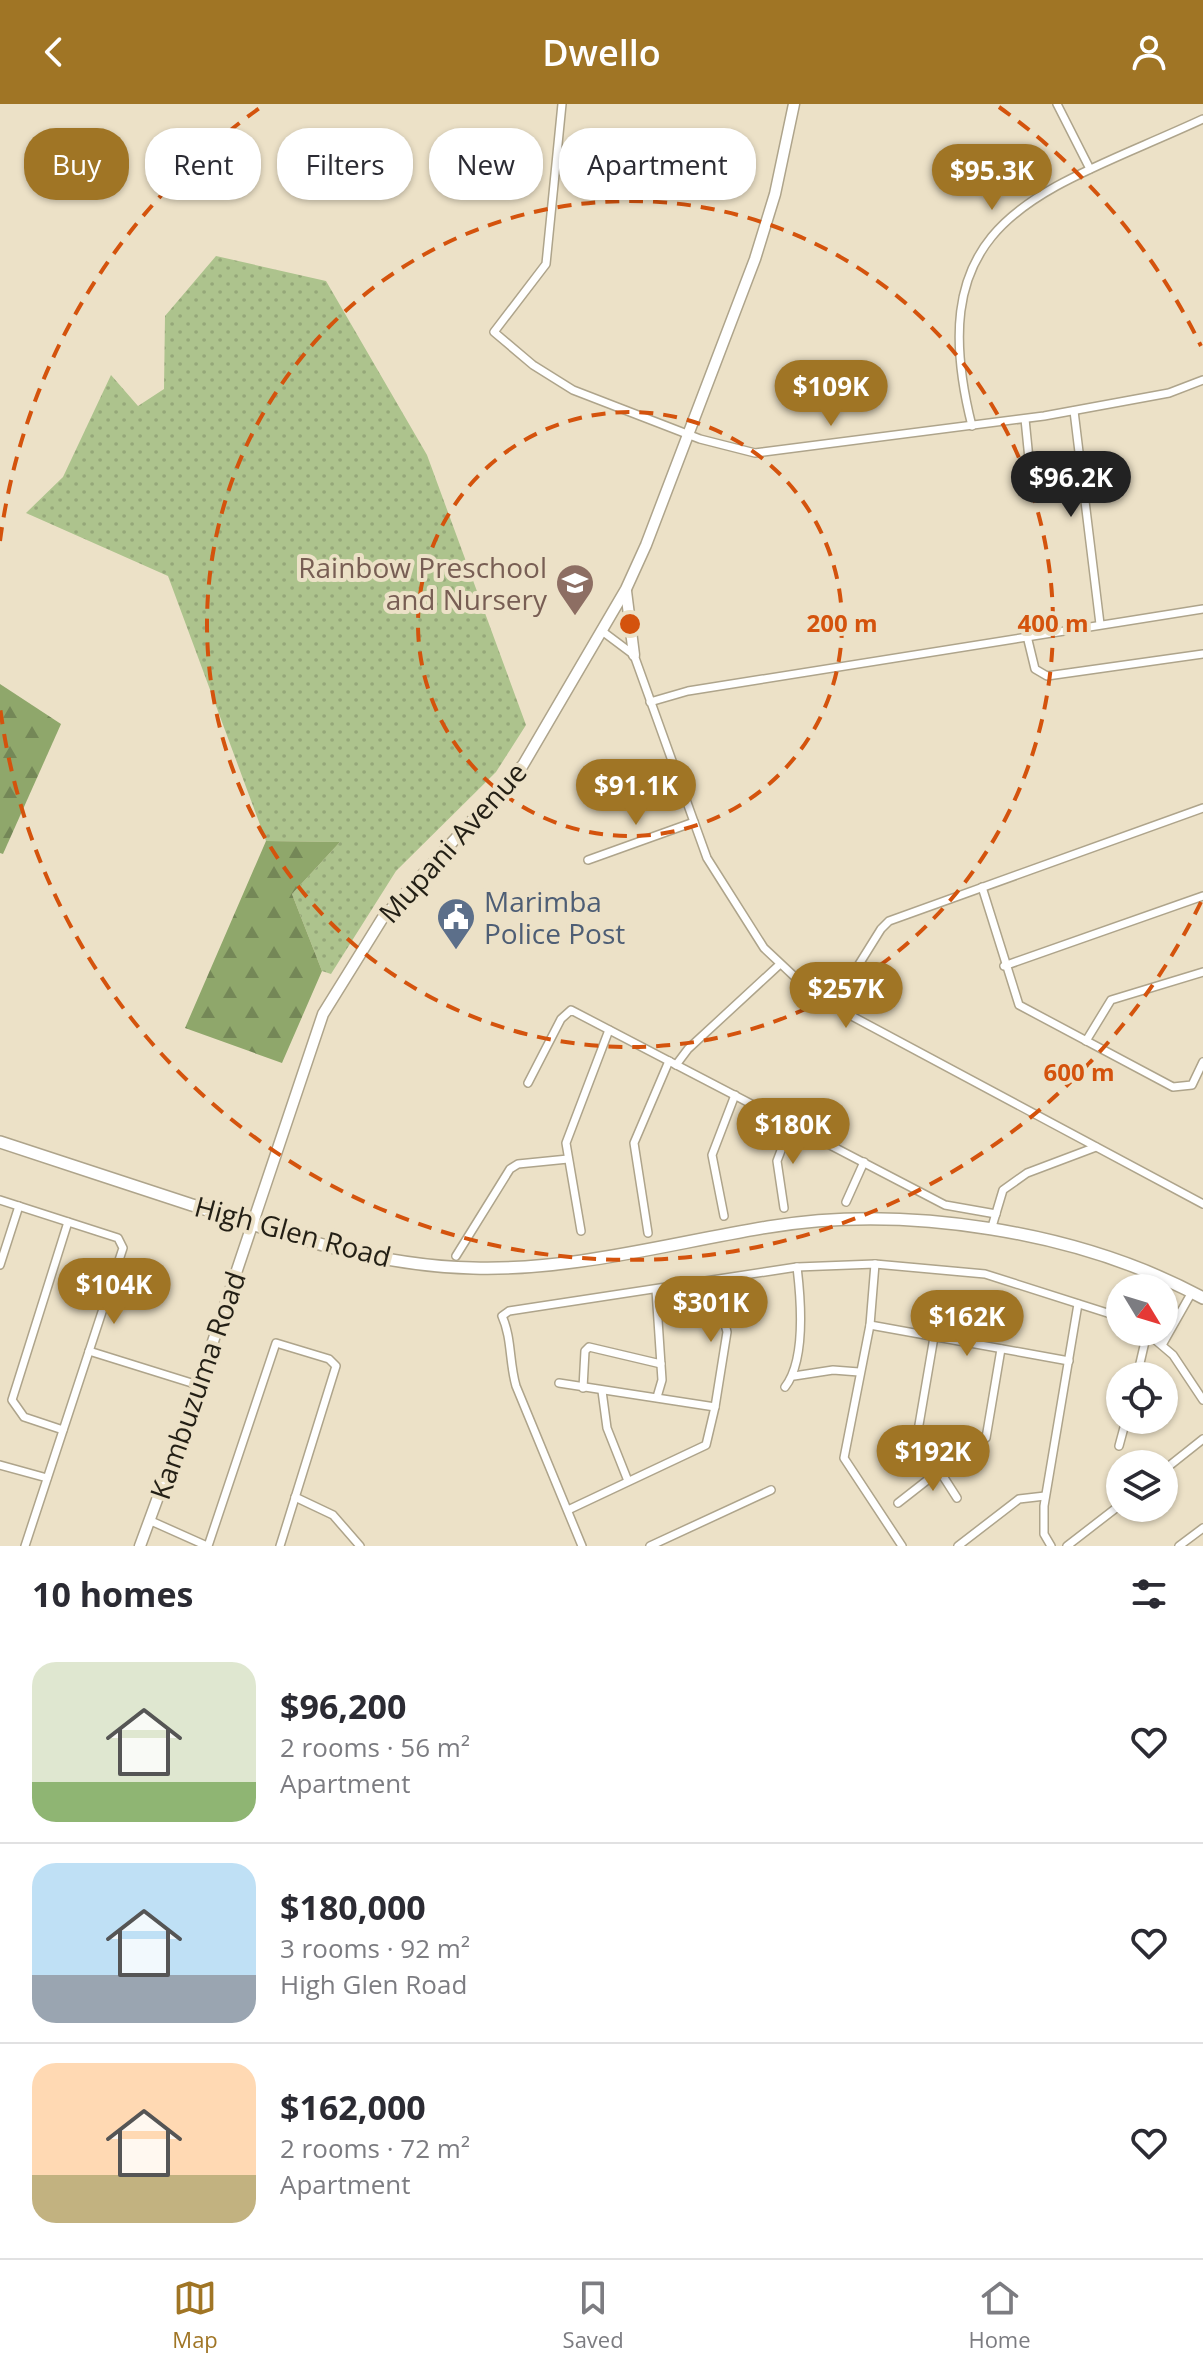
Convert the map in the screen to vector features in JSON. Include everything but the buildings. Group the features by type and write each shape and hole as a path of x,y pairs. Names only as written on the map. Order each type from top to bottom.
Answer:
{"main road":[{"name":"High Glen Road","path":"0,1142 251,1224 321,1245 388,1259 502,1269 571,1263 771,1226 846,1220 936,1222 991,1230 1102,1257 1198,1295"}],"street":[{"path":"562,104 546,264 494,332 550,377 573,390 688,434 755,453 1025,419 1169,393 1203,380"},
{"name":"Mupani Avenue","path":"251,1224 312,1041 341,980 382,919 523,765 626,589 755,259 775,194 794,104"},
{"path":"1057,104 1090,169"},
{"path":"972,426 959,377 957,339 964,283 999,226 1020,207 1090,169 1203,119"},
{"path":"1074,411 1100,624"},
{"path":"1025,419 1029,459"},
{"path":"626,589 634,655 707,858 764,948 779,965 833,1006 1203,1204"},
{"path":"650,702 688,691 1203,609"},
{"path":"602,631 634,655"},
{"path":"1027,636 1035,669 1047,676 1203,654"},
{"path":"833,1006 884,925 1203,808"},
{"path":"588,860 694,822"},
{"path":"982,887 1004,966 1019,1005 1178,1088 1192,1085 1203,1062"},
{"path":"1004,966 1203,896"},
{"path":"648,1233 634,1143 672,1063 779,965"},
{"path":"1086,1041 1111,1000 1203,972"},
{"path":"528,1083 566,1013 571,1010 945,1205 996,1214"},
{"path":"581,1231 566,1143 609,1030"},
{"path":"724,1216 712,1155 735,1095"},
{"path":"784,1208 777,1161 791,1124"},
{"path":"991,1230 1003,1190 1027,1173 1096,1147"},
{"path":"456,1256 510,1169 518,1164 568,1159"},
{"path":"846,1202 864,1162"},
{"path":"0,1200 118,1238 123,1248 25,1546"},
{"path":"0,1265 19,1206"},
{"path":"63,1430 24,1417 12,1400 68,1222"},
{"name":"Kambuzuma Road","path":"140,1546 251,1224"},
{"path":"875,1264 870,1325 844,1458 902,1546"},
{"path":"582,1546 516,1386 509,1361 510,1333 502,1316 526,1307 797,1267 875,1264 985,1274 1106,1313"},
{"path":"785,1387 794,1376 802,1308 797,1267"},
{"path":"568,1510 706,1445 727,1332 714,1281"},
{"path":"656,1290 661,1364 661,1386 657,1397"},
{"path":"1178,1323 1198,1295"},
{"path":"1051,1546 1044,1534 1045,1496 1078,1304"},
{"path":"870,1325 1069,1361"},
{"path":"930,1478 914,1454 934,1337"},
{"path":"151,1521 207,1546 276,1343 329,1359 336,1366 280,1546"},
{"path":"1163,1346 1173,1355 1203,1400"},
{"path":"583,1388 586,1348 661,1364"},
{"path":"898,1503 986,1438 1001,1349"},
{"path":"89,1351 198,1385"},
{"path":"794,1376 833,1370 859,1372"},
{"path":"559,1383 715,1407"},
{"path":"602,1391 607,1428 628,1481"},
{"path":"1119,1446 1122,1434"},
{"path":"1178,1459 1203,1439"},
{"path":"0,1465 47,1478"},
{"path":"941,1473 957,1498"},
{"path":"650,1546 771,1490"},
{"path":"958,1546 1019,1499 1045,1496"},
{"path":"295,1497 333,1515 360,1546"},
{"path":"1067,1546 1106,1516"},
{"path":"1179,1546 1203,1528"}],"green space":[{"path":"216,256 326,281 427,455 526,725 496,772 396,871 331,974 322,971 292,894 340,842 266,841 168,576 26,513 63,477 111,375 138,406 164,389 165,316"},
{"path":"0,684 61,724 3,854 0,853"},
{"path":"266,841 340,842 292,894 322,971 282,1063 185,1028"}],"place":[{"name":"Rainbow Preschool and Nursery","path":"575,617"},
{"name":"Marimba Police Post","path":"456,951"}]}
